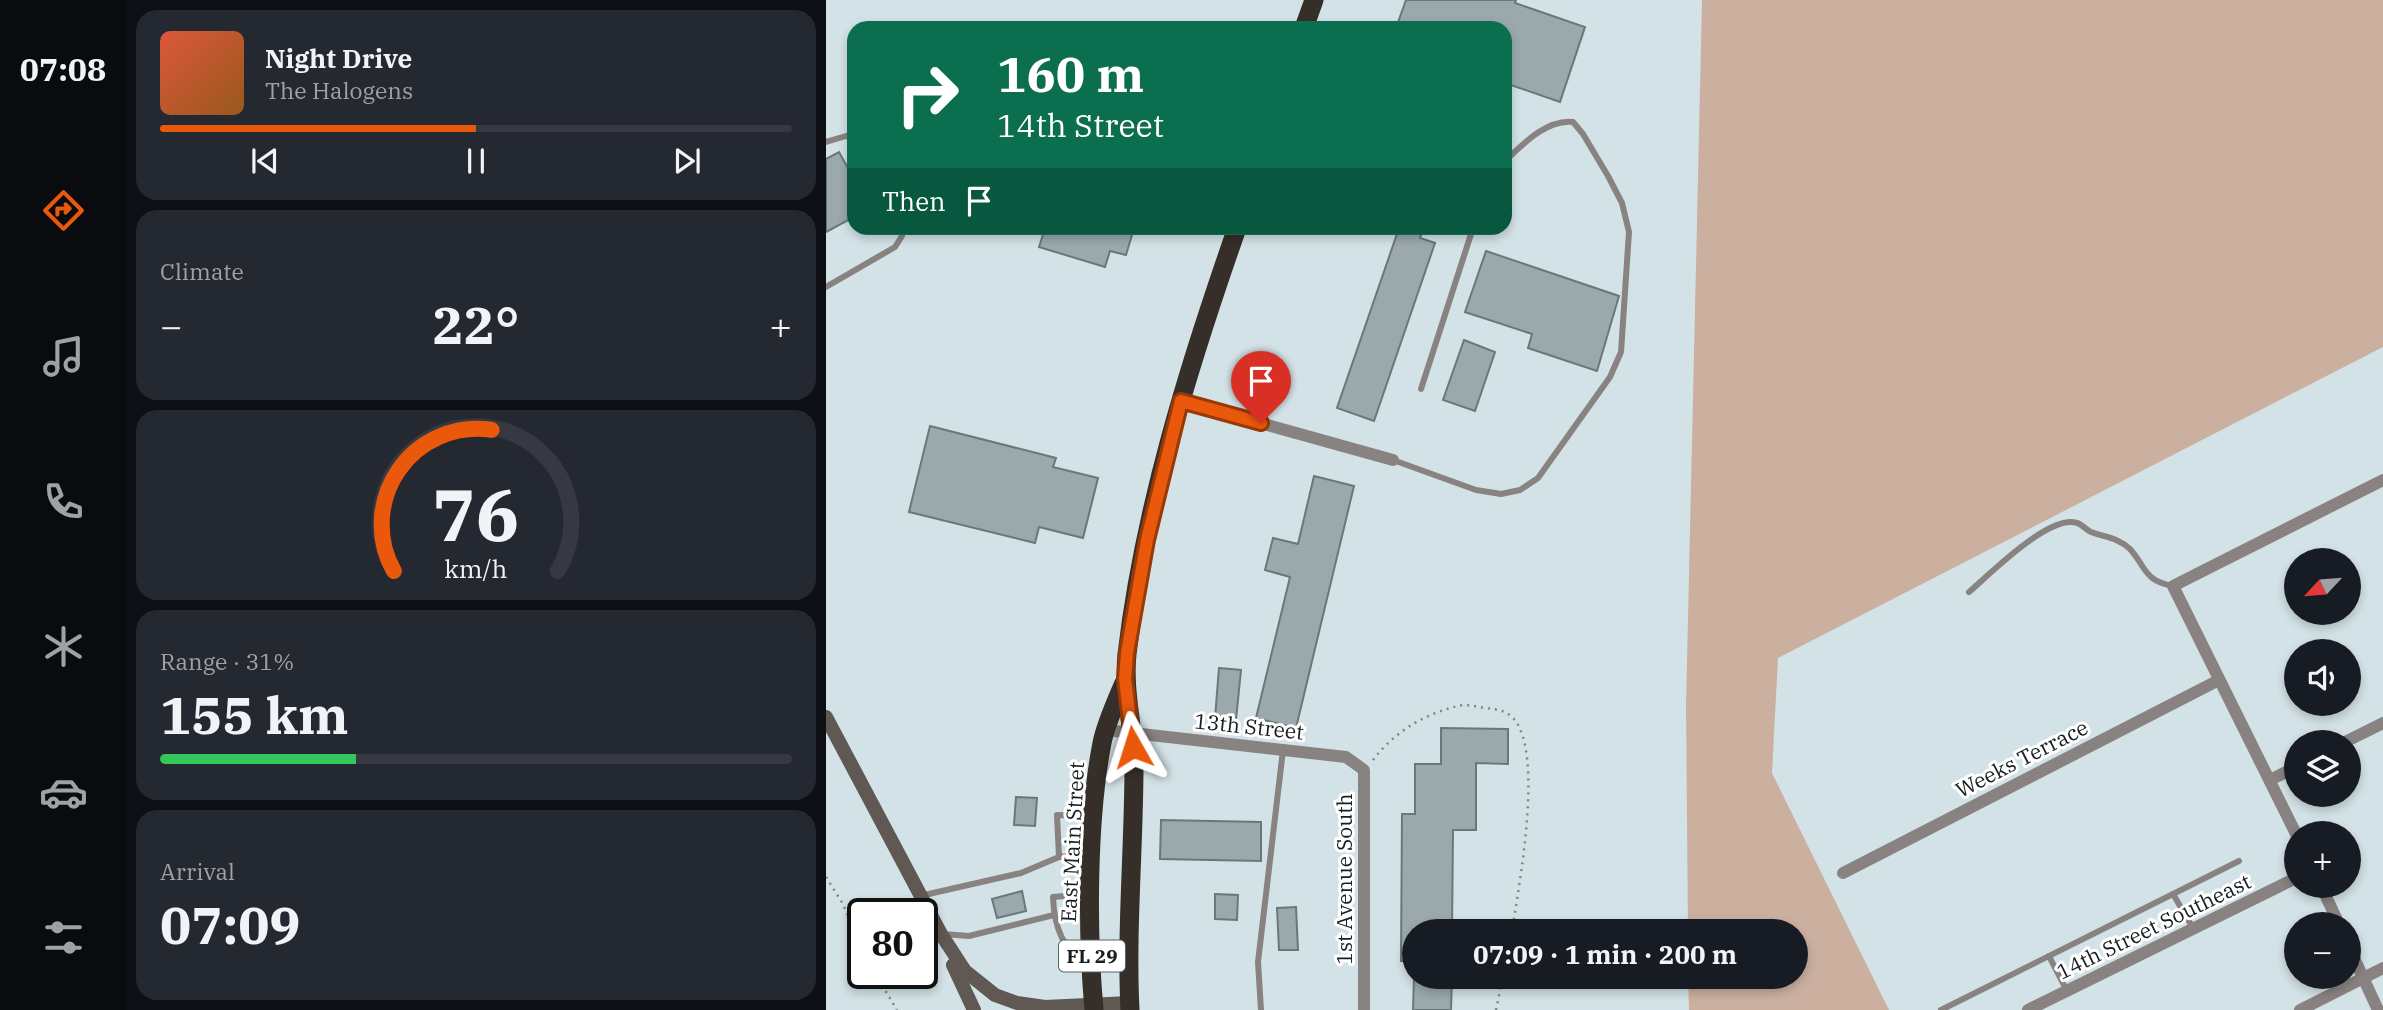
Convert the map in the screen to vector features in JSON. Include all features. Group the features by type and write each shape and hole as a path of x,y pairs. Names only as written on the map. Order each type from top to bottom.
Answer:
{"highway":[{"path":"1306,21 1314,0"},
{"name":"East Main Street","path":"1094,1008 1091,894 1100,757 1106,730 1125,679 1147,540 1181,401 1235,235"},
{"name":"East Main Street","path":"1125,679 1132,733 1130,1006"}],"main road":[{"path":"826,718 920,896 965,971 995,995 1017,1003 1045,1007 1130,1006"},
{"path":"941,934 974,1010"}],"street":[{"path":"1181,401 1393,460"},
{"path":"2290,821 2173,586 2383,480"},
{"name":"Weeks Terrace","path":"1843,873 2219,680"},
{"path":"2361,734 2383,723"},
{"name":"13th Street","path":"1106,730 1346,757"},
{"name":"1st Avenue South","path":"1346,757 1364,771 1364,1010"},
{"path":"2270,780 2284,773"},
{"name":"14th Street Southeast","path":"2028,1010 2284,884"},
{"path":"2300,1010 2383,968"},
{"path":"2361,972 2378,1010"}],"lane":[{"path":"1393,460 1476,490 1501,494 1520,490 1538,478 1610,377 1621,352 1629,232 1622,203 1589,144 1573,122 1559,121 1512,154"},
{"path":"826,142 847,135"},
{"path":"826,287 895,247 902,235"},
{"path":"1421,389 1471,235"},
{"path":"1969,592 2022,546 2062,523 2077,523 2088,531 2111,537 2130,549 2139,566 2156,583 2173,586"},
{"path":"1261,1010 1258,962 1283,750"},
{"path":"1059,857 1056,815 1095,816"},
{"path":"920,896 1021,873 1059,857 1093,855"},
{"path":"1941,1010 2239,861"},
{"path":"1091,894 1053,897 1054,923 1071,956 1093,970"},
{"path":"2173,894 2193,929"},
{"path":"941,934 970,936 1054,915"},
{"path":"2049,956 2067,991"}],"path":[{"path":"1364,771 1381,748 1407,728 1435,712 1462,705 1501,710 1513,718 1522,736 1527,758 1527,808 1513,919"},
{"path":"826,877 847,914"},
{"path":"885,989 897,1010"},
{"path":"1496,1010 1500,989"}],"shaded area":[{"path":"1702,0 2383,0 2383,347 1778,658 1772,773 1889,1010 1689,1010 1688,989 1808,989 1808,919 1688,919 1686,705"}],"building":[{"path":"1406,0 1516,0 1515,3 1585,27 1560,102 1512,85 1512,21 1398,21"},
{"path":"839,152 847,166 847,221 826,232 826,159"},
{"path":"1043,235 1132,235 1126,255 1110,251 1105,267 1039,247"},
{"path":"1397,235 1421,235 1420,238 1435,243 1374,421 1337,408"},
{"path":"1486,251 1619,296 1597,371 1528,348 1532,334 1465,312"},
{"path":"1464,340 1495,352 1475,411 1443,400"},
{"path":"930,426 1056,458 1053,467 1098,478 1083,538 1039,527 1035,543 909,512"},
{"path":"1314,476 1354,486 1296,728 1256,718 1290,577 1265,570 1273,538 1298,544"},
{"path":"1219,668 1241,670 1236,720 1215,718"},
{"path":"1441,728 1508,729 1508,764 1476,763 1476,830 1453,830 1452,919 1402,919 1401,961 1402,814 1415,814 1415,764 1441,764"},
{"path":"1016,797 1037,798 1035,826 1014,825"},
{"path":"1161,820 1261,822 1261,861 1160,859"},
{"path":"1022,891 1026,911 997,918 992,899"},
{"path":"1215,894 1238,895 1237,920 1215,919"},
{"path":"1296,907 1298,950 1279,950 1277,908"},
{"path":"1414,989 1452,989 1451,1010 1413,1010"}],"route":[{"path":"1133,747 1125,679 1127,653 1147,540 1181,401 1261,423"}]}
